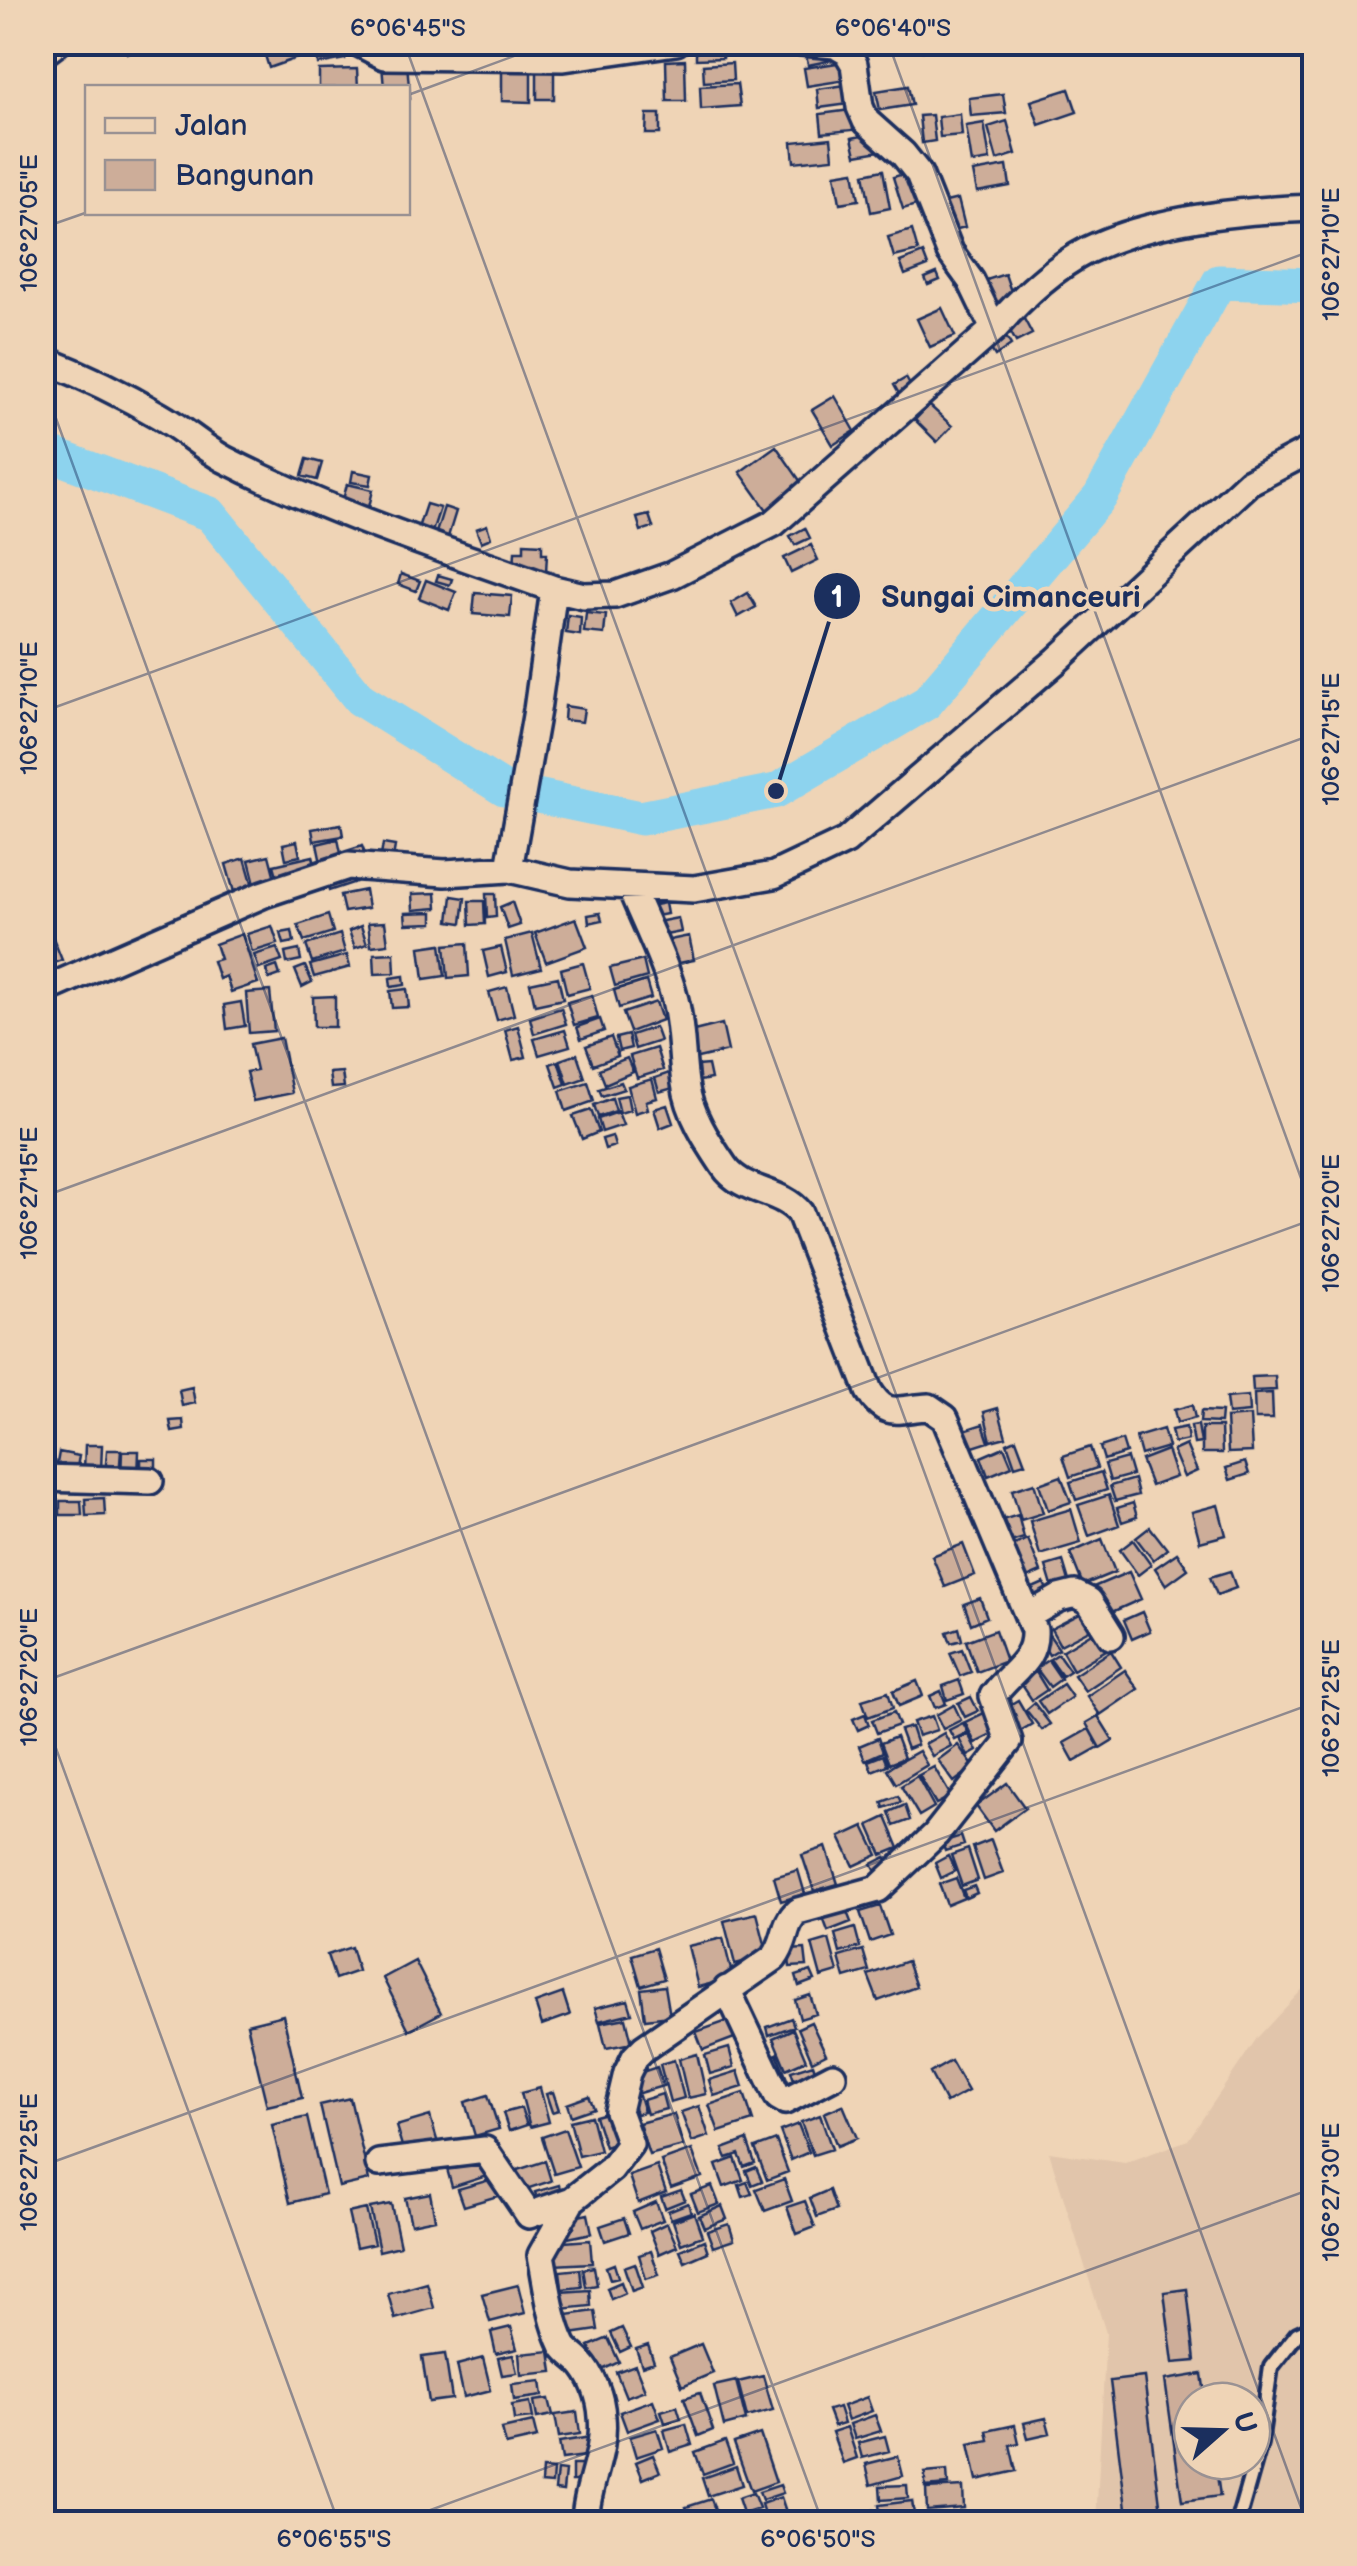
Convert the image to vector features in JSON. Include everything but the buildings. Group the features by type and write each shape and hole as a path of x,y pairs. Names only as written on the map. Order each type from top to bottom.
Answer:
{"street":[{"path":"42,54 58,42"},
{"path":"357,42 384,56 481,50 564,58 676,42"},
{"path":"802,42 835,44 847,52 854,64 866,121 919,174 950,252 971,281 994,329"},
{"path":"42,359 162,417 220,457 275,483 554,589 584,596 615,595 672,575 774,523 994,329 1047,276 1085,252 1118,237 1243,210 1314,208"},
{"path":"42,991 264,894 348,866 445,874 510,860 570,884 694,889 774,875 846,841 1057,660 1248,482 1314,448"},
{"path":"510,860 538,710 554,589"},
{"path":"379,2163 484,2150 528,2215 572,2200 611,2169 630,2144 618,2111 635,2058 774,1958 784,1945 790,1919 798,1911 878,1890 936,1834 1009,1742 993,1696 1032,1654 1034,1630 945,1418 929,1407 891,1411 876,1403 800,1212 792,1203 742,1184 726,1170 698,1125 685,1084 684,1046 675,998 630,886"},
{"path":"42,1478 150,1481"},
{"path":"1028,1616 1059,1598 1075,1594 1089,1601 1111,1636"},
{"path":"728,1989 778,2097 785,2101 833,2076"},
{"path":"572,2200 540,2255 555,2324 565,2350 582,2364 595,2384 603,2419 585,2524"}],"lane":[{"path":"1236,2524 1260,2443 1271,2367 1297,2334 1314,2326"}],"shaded area":[{"path":"1314,1977 1314,2523 1312,2518 1096,2523 1106,2333 1049,2152 1125,2163 1188,2140 1257,2038"}],"waterway":[{"path":"42,451 210,514 360,699 504,789 641,818 776,791 926,703 1100,497 1219,282 1314,285"}],"place":[{"name":"Sungai Cimanceuri","path":"776,791"}]}
